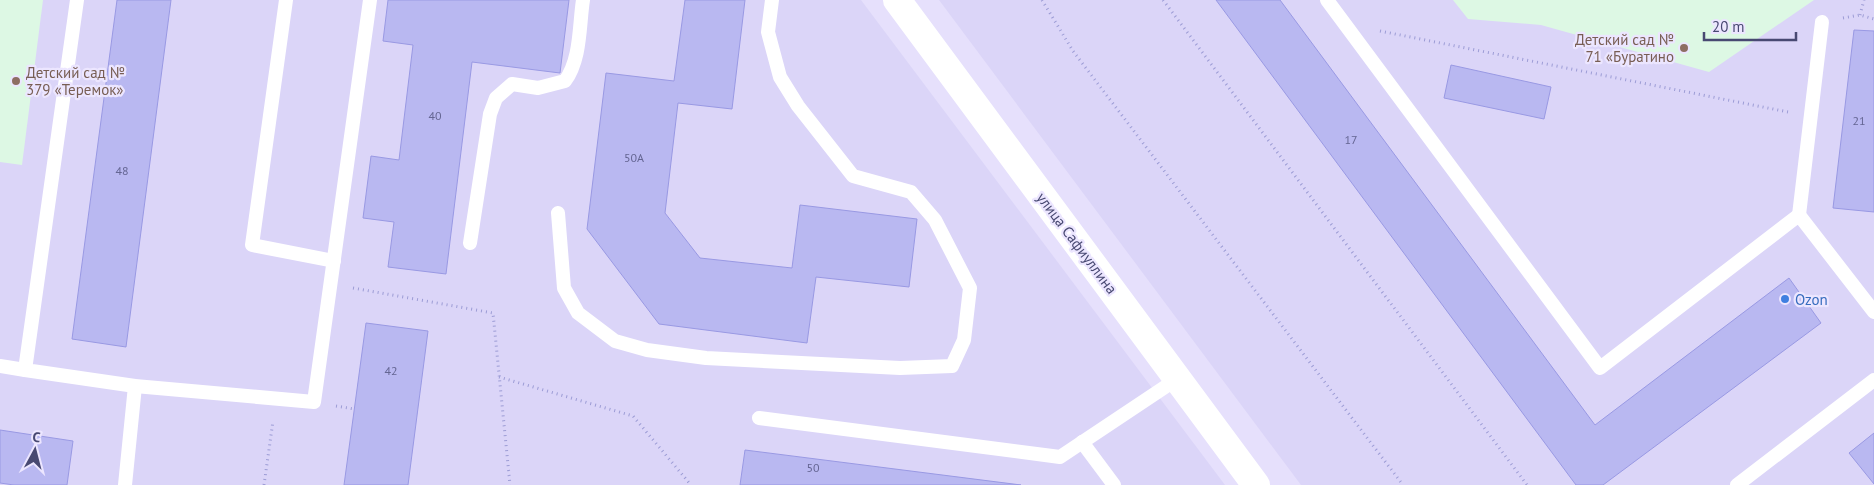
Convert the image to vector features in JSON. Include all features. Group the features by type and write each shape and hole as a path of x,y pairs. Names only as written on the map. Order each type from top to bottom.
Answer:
{"street":[{"name":"улица Сафиуллина","path":"897,0 1256,485"}],"lane":[{"path":"25,370 77,0"},
{"path":"286,0 252,245 334,261"},
{"path":"0,366 135,386 314,402 370,0"},
{"path":"470,243 490,114 496,98 512,84 538,88 565,81 570,74 576,57 583,0"},
{"path":"558,213 564,288 578,313 614,342 647,350 706,358 900,368 952,366 964,340 970,288 935,220 911,192 853,176 798,106 780,77 768,32 772,0"},
{"path":"1326,0 1600,368 1799,215"},
{"path":"1822,22 1799,215 1874,312"},
{"path":"759,418 1060,457 1177,379"},
{"path":"1737,485 1754,480 1874,380"},
{"path":"126,485 135,386"},
{"path":"1082,442 1114,485"}],"path":[{"path":"1042,0 1073,51 1403,485"},
{"path":"1163,0 1527,485"},
{"path":"1860,15 1864,0"},
{"path":"1822,22 1860,15 1874,19"},
{"path":"1344,24 1810,116"},
{"path":"330,283 493,313 510,485"},
{"path":"499,377 633,416 691,485"},
{"path":"264,485 276,398"}],"shaded area":[{"path":"0,0 861,0 1225,485 0,485"},
{"name":"Детский сад № 379 «Теремок»","path":"0,0 43,0 22,165 0,162"},
{"path":"939,0 1874,0 1874,485 1301,485"},
{"name":"Детский сад № 71 «Буратино","path":"1453,0 1814,0 1709,72 1541,25 1468,19"}],"building":[{"path":"117,0 171,0 126,347 72,339"},
{"path":"388,0 569,0 560,73 472,62 446,274 388,267 394,222 363,218 371,156 399,160 413,45 383,41"},
{"path":"685,0 745,0 732,109 678,103 665,213 700,258 792,268 800,205 917,219 909,287 816,277 807,343 659,324 587,229 606,73 674,81"},
{"path":"1216,0 1280,0 1595,425 1789,278 1821,323 1603,485 1576,485"},
{"path":"1854,30 1874,31 1874,212 1833,208"},
{"path":"1451,65 1551,87 1544,119 1444,98"},
{"path":"366,323 428,331 408,485 344,485"},
{"path":"0,430 73,441 67,485 14,485 0,483"},
{"path":"1874,433 1874,484 1849,453"},
{"path":"745,450 1021,485 740,485"}],"place":[{"name":"Детский сад № 71 «Буратино","path":"1684,48"},
{"name":"Детский сад № 379 «Теремок»","path":"16,81"},
{"name":"Ozon","path":"1785,299"}]}
